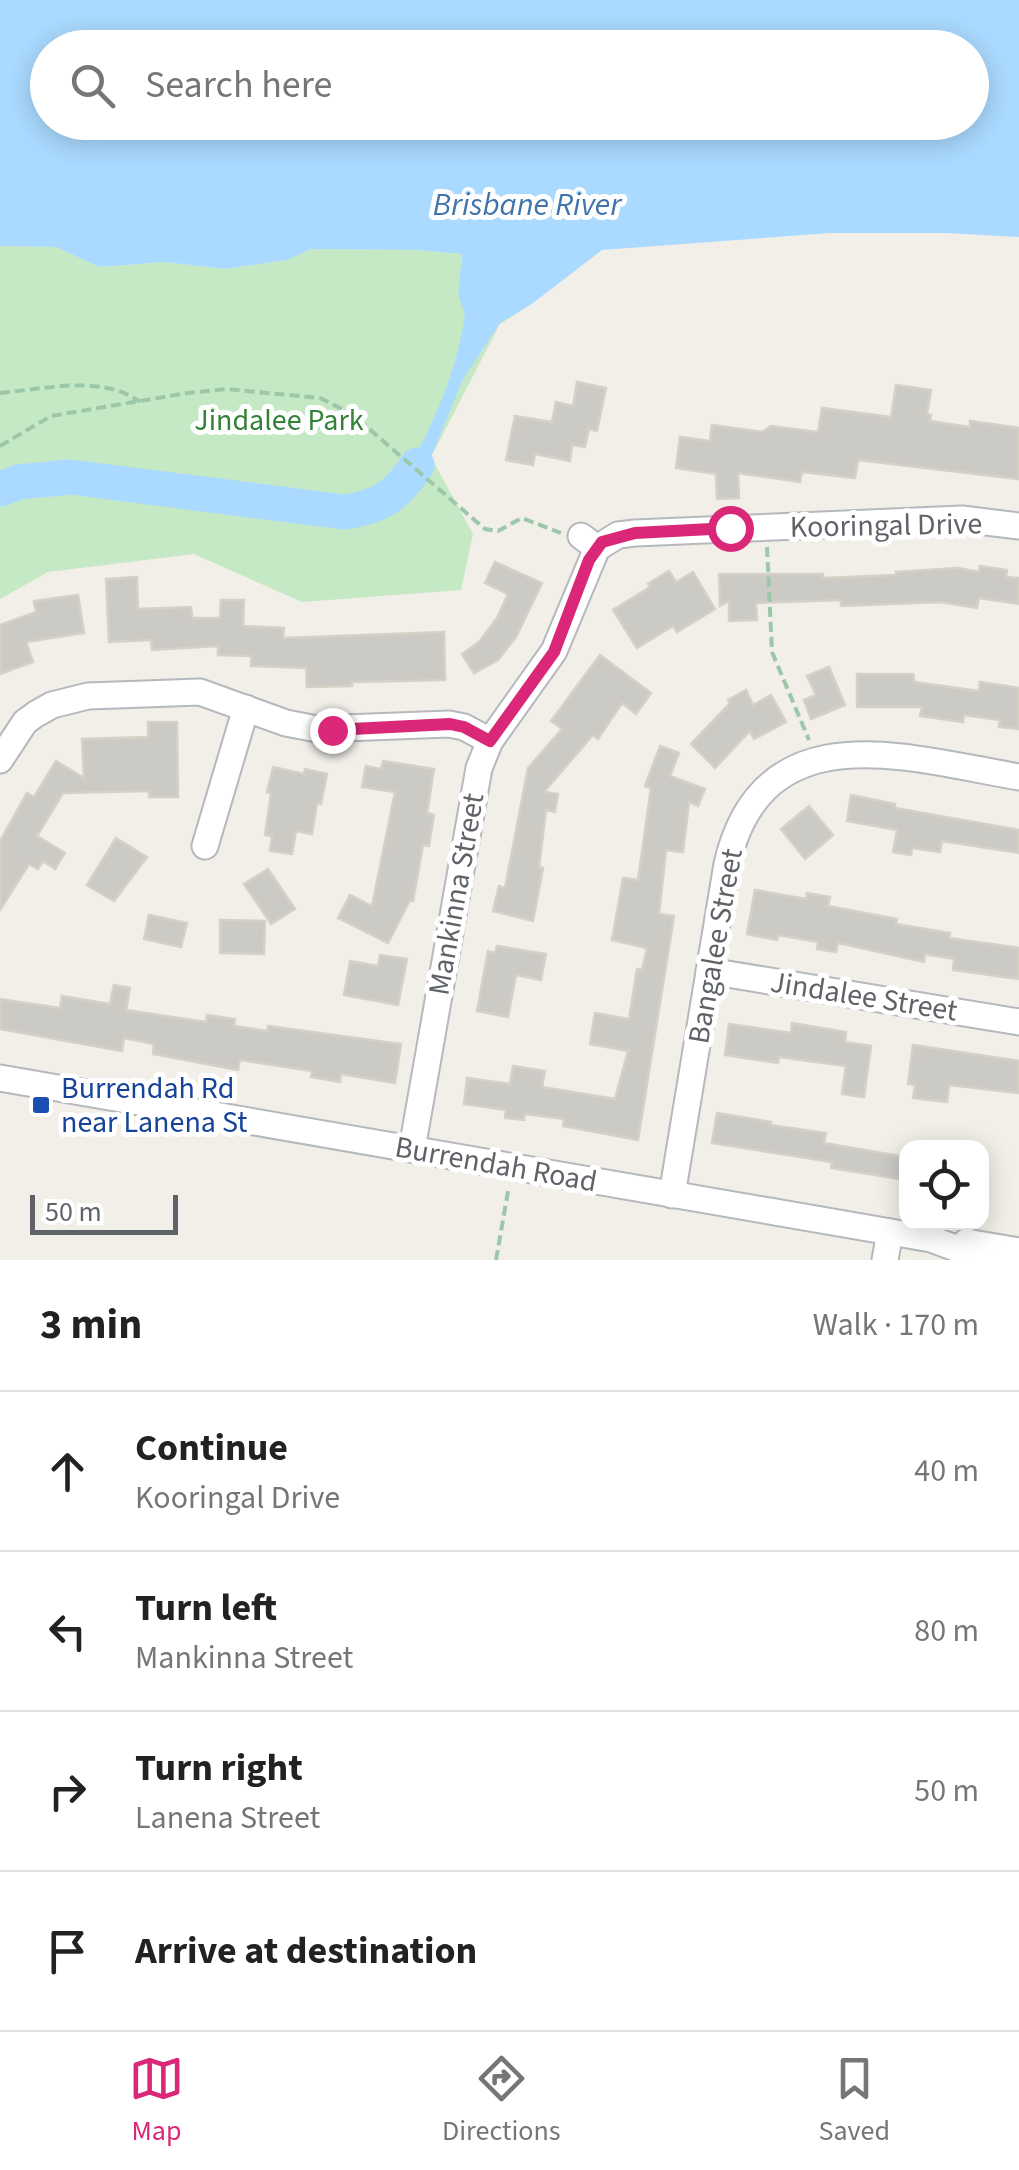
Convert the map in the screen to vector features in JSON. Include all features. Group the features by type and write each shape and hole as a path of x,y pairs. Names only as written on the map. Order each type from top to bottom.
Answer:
{"street":[{"name":"Kooringal Drive","path":"589,542 626,534 768,527 962,520 1019,526"},
{"name":"Mankinna Street","path":"412,1149 476,781 490,741 554,652 589,560 589,542"},
{"path":"0,760 25,722 52,704 69,699 190,691 302,728 450,724 490,741"},
{"path":"205,846 246,708"},
{"name":"Bangalee Street","path":"672,1194 727,864 740,823 756,802 777,780 816,760 865,753 1019,776"},
{"name":"Jindalee Street","path":"709,971 1019,1022"},
{"name":"Burrendah Road","path":"0,1078 931,1239 988,1260"},
{"path":"885,1260 890,1232"},
{"path":"931,1239 1019,1251"}],"path":[{"path":"0,393 84,385 125,391 140,402"},
{"path":"0,446 51,416 226,389 320,398 339,405 362,422 486,528 498,531 514,520 529,520 589,542"},
{"path":"768,527 772,652 816,760"},
{"path":"496,1260 512,1166"}],"green space":[{"name":"Jindalee Park","path":"0,246 56,247 99,267 164,262 225,269 287,260 310,249 462,254 460,299 533,303 500,324 431,457 473,534 461,590 302,602 194,554 48,572 0,599"}],"water":[{"name":"Brisbane River","path":"0,0 1019,0 1019,237 830,233 602,250 500,323 463,379 431,457 414,479 388,499 425,437 453,369 465,319 459,290 462,254 311,249 287,260 225,269 164,262 99,267 56,247 0,246"}],"building":[{"path":"577,382 606,388 597,431 589,429 585,447 572,445 570,461 535,454 533,465 506,460 515,416 552,422 556,402 573,406"},
{"path":"896,385 931,390 927,414 931,415 930,421 970,427 970,421 1019,428 1019,479 858,460 855,478 802,472 800,482 738,473 739,498 717,499 716,474 676,468 680,437 710,441 712,425 762,432 771,426 818,432 822,408 891,417"},
{"path":"495,562 542,583 516,637 498,660 474,673 462,654 479,642 508,594 485,583"},
{"path":"980,566 1007,570 1006,577 1019,578 1019,604 979,598 977,608 941,602 841,606 841,600 756,603 757,620 729,621 729,601 720,606 719,574 823,574 823,578 958,568 979,572"},
{"path":"669,571 676,582 693,572 715,609 677,632 673,626 637,648 613,610"},
{"path":"137,577 138,609 191,607 192,618 220,618 221,600 244,600 243,626 284,628 283,638 444,632 445,680 307,687 306,668 251,666 251,656 218,655 218,646 152,650 151,640 109,642 106,579"},
{"path":"78,595 84,633 26,642 33,662 0,674 0,625 36,612 34,601"},
{"path":"600,655 651,693 636,714 622,703 598,739 593,735 544,792 558,794 555,812 546,810 539,867 543,868 533,921 493,911 499,886 505,888 528,768 562,729 551,721"},
{"path":"829,667 845,705 811,719 804,700 816,695 807,676"},
{"path":"857,674 913,674 914,682 979,691 980,682 1019,688 1019,729 999,727 1000,720 964,715 963,722 920,716 922,707 857,707"},
{"path":"746,690 753,705 771,695 786,722 754,739 750,731 715,768 691,744 730,703 728,700"},
{"path":"148,722 177,722 178,797 149,797 149,791 63,793 37,836 65,853 55,869 43,861 38,869 29,864 0,910 0,841 27,793 34,797 56,761 84,778 82,739 148,737"},
{"path":"660,746 679,753 670,776 705,789 698,806 689,802 683,852 666,850 659,914 674,916 638,1140 563,1126 564,1119 525,1114 524,1120 505,1118 506,1110 464,1104 467,1078 510,1084 513,1066 545,1071 542,1087 615,1099 628,1051 590,1044 595,1013 629,1019 637,969 642,970 647,948 612,940 623,878 638,880 651,788 645,786"},
{"path":"383,761 434,769 427,813 434,815 429,846 423,845 413,901 410,900 388,943 338,918 350,895 372,906 395,792 362,787 366,766 381,769"},
{"path":"273,767 327,774 312,834 296,831 292,854 270,851 272,836 265,835 271,793 267,792"},
{"path":"851,795 895,804 895,808 1019,830 1019,853 942,841 940,852 912,848 911,855 893,852 897,830 847,821"},
{"path":"809,806 833,835 805,859 781,829"},
{"path":"116,838 147,857 114,901 87,885"},
{"path":"268,869 295,909 271,924 244,884"},
{"path":"755,890 806,899 807,893 830,897 828,906 950,933 949,938 1019,948 1019,979 953,970 954,959 925,954 924,962 838,943 836,952 817,949 818,942 747,934"},
{"path":"149,915 187,923 181,947 144,939"},
{"path":"220,920 265,921 264,954 220,953"},
{"path":"497,946 546,954 541,980 516,975 508,1017 477,1011 488,951 495,953"},
{"path":"380,955 407,959 398,1005 344,995 350,961 378,966"},
{"path":"114,985 130,988 126,1010 206,1022 207,1015 235,1019 234,1026 268,1031 268,1026 401,1044 395,1083 341,1074 340,1082 311,1077 312,1071 240,1060 238,1070 153,1054 154,1044 124,1038 122,1051 0,1029 0,999 60,1008 62,996 110,1004"},
{"path":"792,1023 846,1032 845,1042 871,1046 864,1097 842,1094 846,1066 779,1057 778,1063 725,1055 729,1024 791,1033"},
{"path":"913,1045 1019,1061 1019,1093 949,1085 947,1102 913,1098 915,1085 908,1084"},
{"path":"717,1113 771,1122 770,1125 826,1133 824,1143 899,1156 899,1179 831,1168 832,1162 712,1143"}],"waterway":[{"path":"0,489 19,482 70,477 344,512 386,498 417,465"}],"place":[{"name":"Burrendah Rd near Lanena St","path":"41,1105"}],"route":[{"path":"332,730 450,724 490,741 554,652 589,560 602,542 635,533 730,528"}]}
